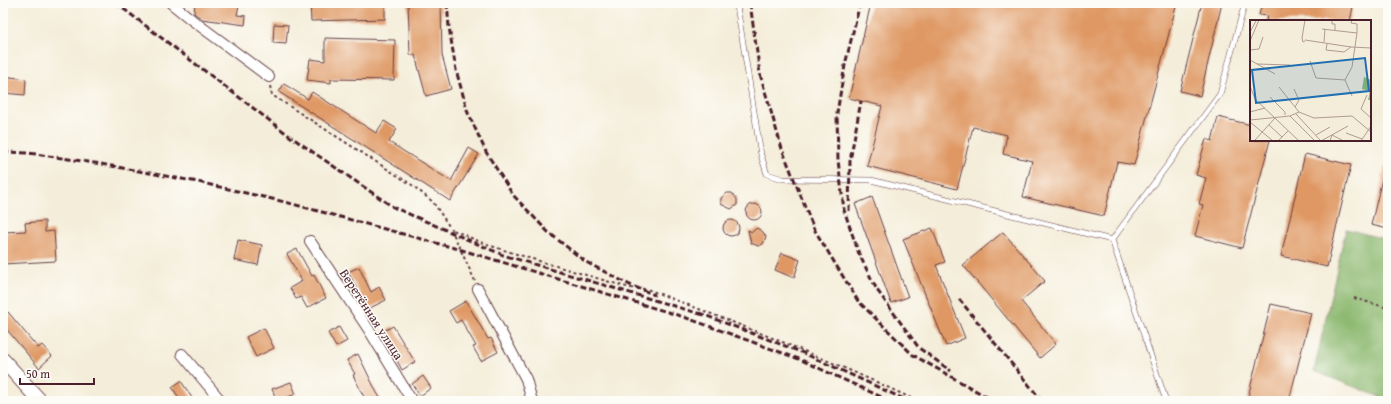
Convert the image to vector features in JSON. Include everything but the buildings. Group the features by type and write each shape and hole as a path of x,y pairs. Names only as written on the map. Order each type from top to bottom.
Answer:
{"main road":[{"path":"3,360 40,401"}],"street":[{"path":"171,3 269,77"},
{"name":"Веретённая улица","path":"310,241 412,401"},
{"path":"478,289 526,379 532,401"},
{"path":"182,354 221,401"}],"lane":[{"path":"727,3 737,4 760,155 767,174 783,179 871,180 1112,240"},
{"path":"1112,240 1220,94 1245,3"},
{"path":"1112,240 1166,401"}],"path":[{"path":"269,77 272,95 417,189 433,202 450,229 478,289"},
{"path":"450,229 484,244 529,258 630,288 647,289 766,335 859,374 917,401"},
{"path":"1354,298 1388,308"}],"green space":[{"path":"1346,229 1388,240 1388,400 1314,371"}],"railway":[{"path":"116,3 291,137 393,207 503,255 704,315"},
{"path":"447,3 449,27 456,70 468,113 486,152 513,195 548,232 586,262 630,285 655,295"},
{"path":"750,3 760,74 782,149 814,229 858,301 913,355 994,401"},
{"path":"860,3 845,65 837,113 838,160 844,210 859,254 877,290 919,348 951,371"},
{"path":"849,211 850,161 861,101"},
{"path":"3,152 29,153 101,164 198,182 285,202 462,250 684,317 799,359 890,401"},
{"path":"959,299 1042,401"},
{"path":"699,313 801,352 908,401"}]}
